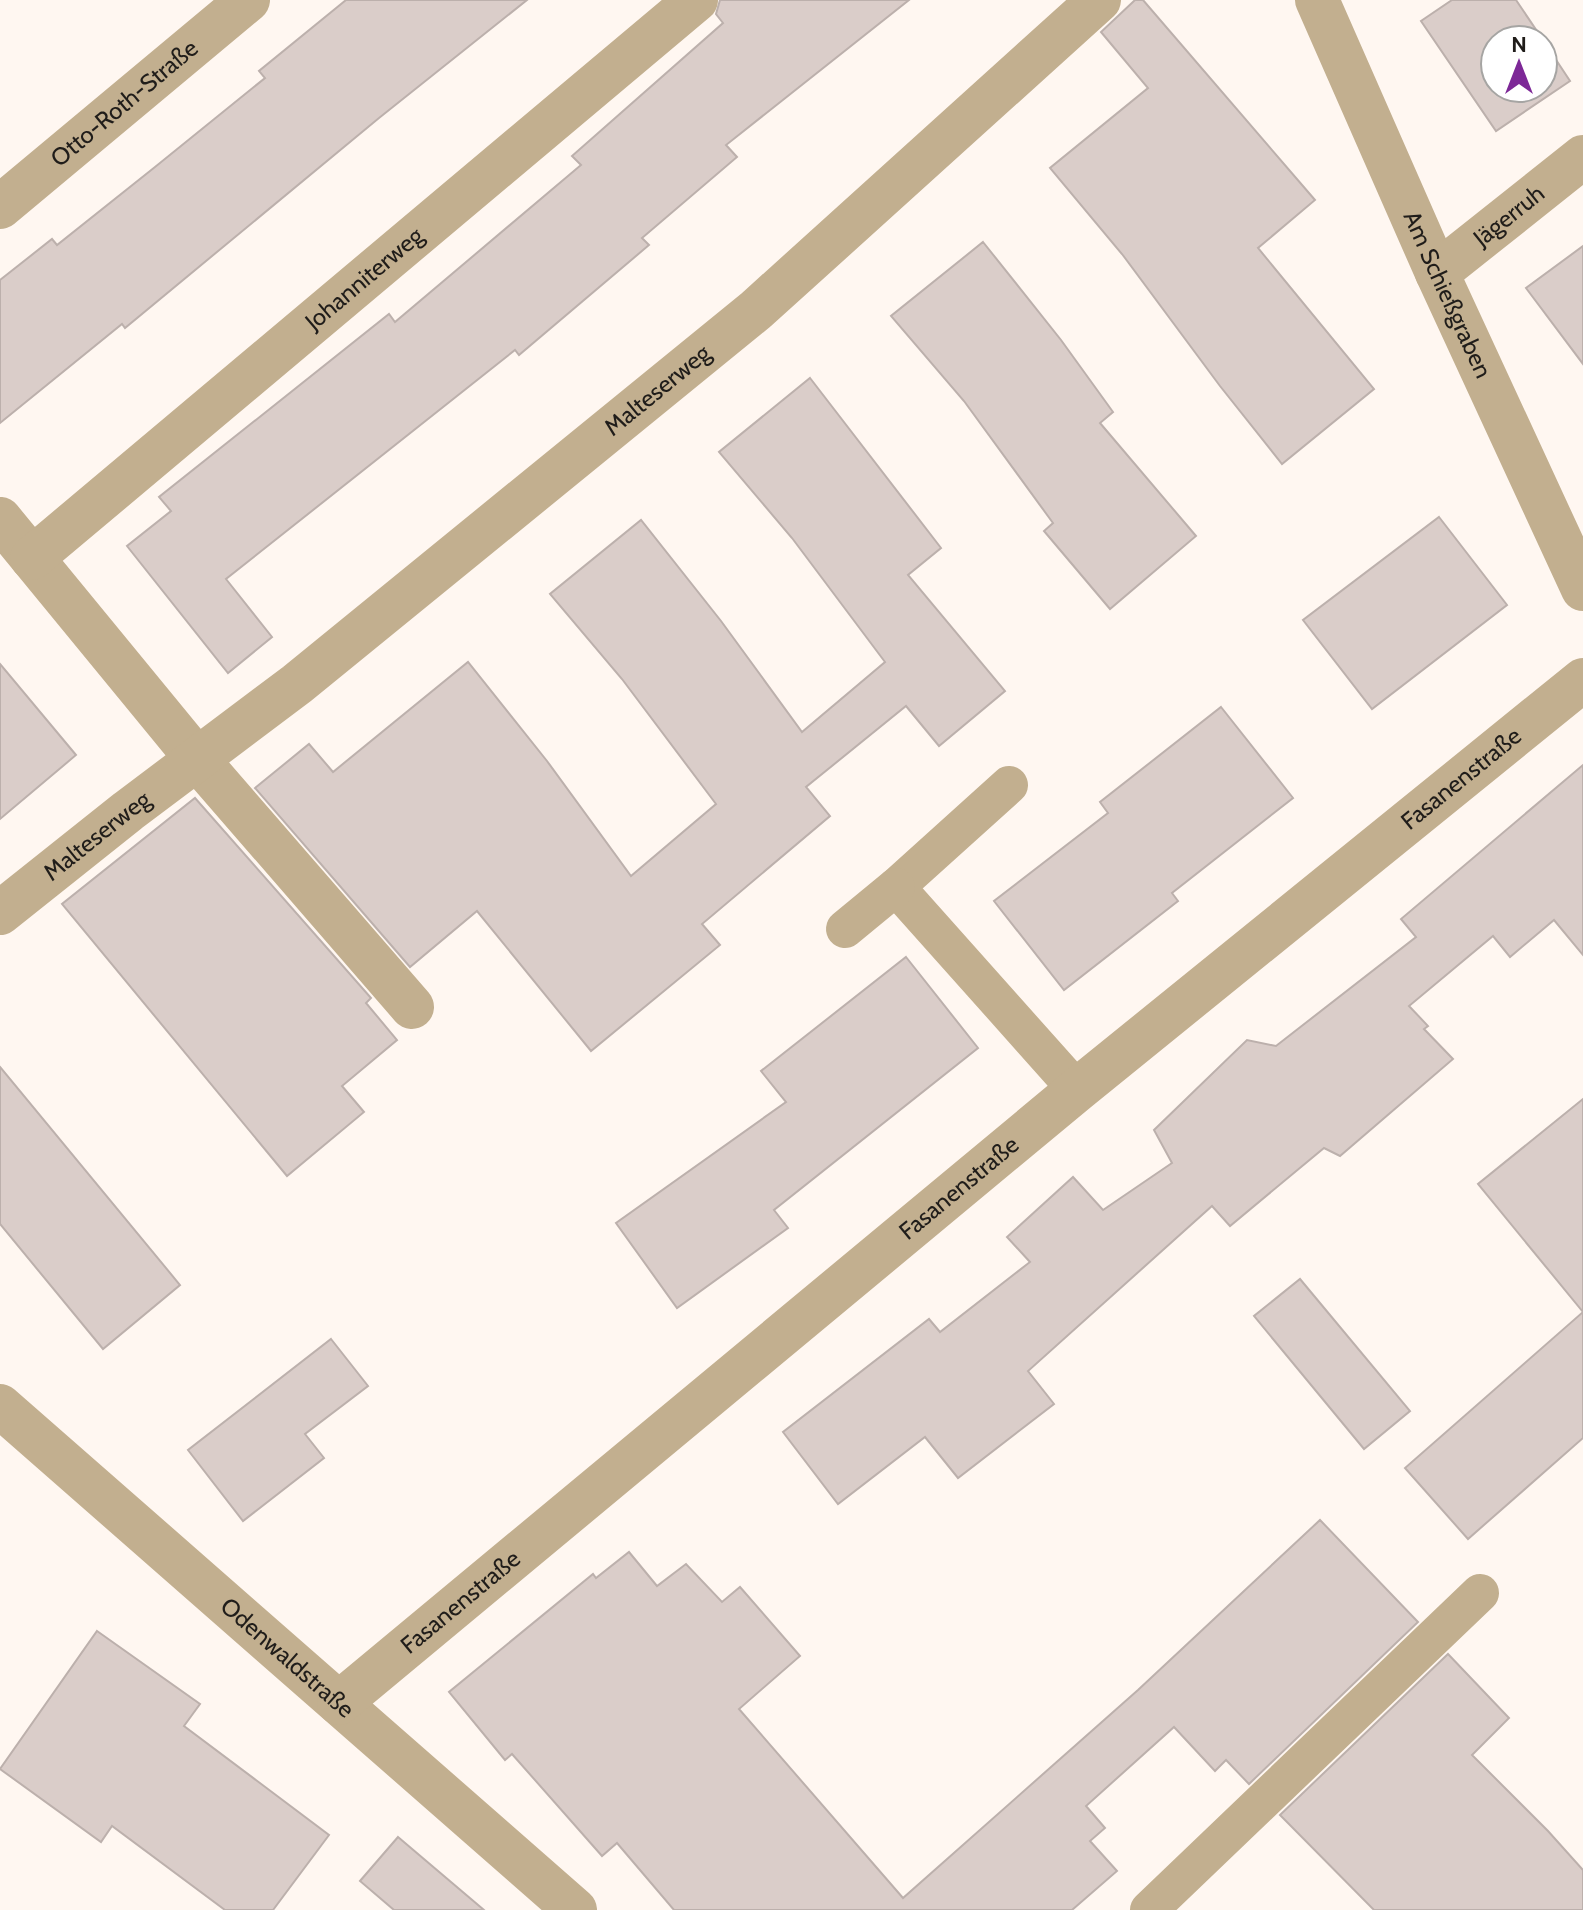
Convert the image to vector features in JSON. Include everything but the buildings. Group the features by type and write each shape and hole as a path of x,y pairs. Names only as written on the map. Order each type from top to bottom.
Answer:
{"street":[{"name":"Otto-Roth-Straße","path":"0,207 248,0"},
{"name":"Johanniterweg","path":"32,558 696,0"},
{"name":"Malteserweg","path":"0,913 297,684 756,310 1099,0"},
{"name":"Am Schießgraben","path":"1317,0 1437,273 1583,589"},
{"name":"Jägerruh","path":"1437,273 1583,157"},
{"path":"0,519 197,759 412,1007"},
{"name":"Fasanenstraße","path":"339,1703 1077,1090 1583,680"},
{"name":"Odenwaldstraße","path":"0,1406 575,1910"}],"lane":[{"path":"845,929 1009,785"},
{"path":"896,887 1077,1090"},
{"path":"1149,1910 1480,1593"}]}
